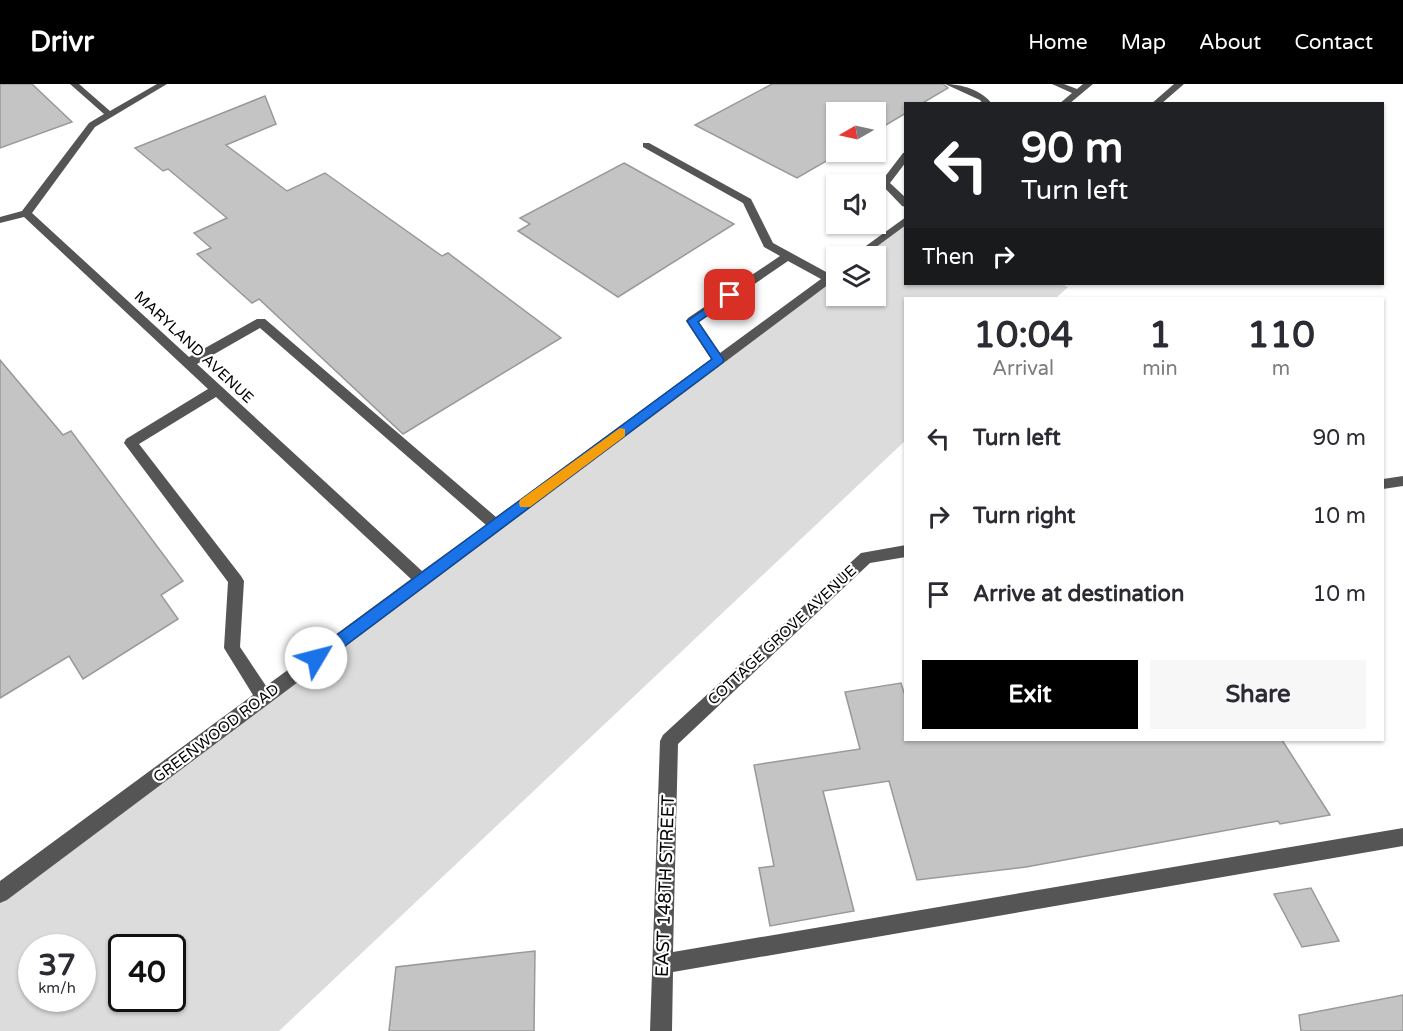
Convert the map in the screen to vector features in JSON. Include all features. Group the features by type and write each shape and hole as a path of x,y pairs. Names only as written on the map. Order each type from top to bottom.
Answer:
{"street":[{"path":"74,84 110,115"},
{"path":"0,220 26,213 92,125 163,84"},
{"path":"949,84 984,98 987,102"},
{"path":"1056,84 1078,92"},
{"path":"1066,102 1089,84"},
{"path":"1158,102 1180,84"},
{"path":"646,145 747,201 768,245 826,272"},
{"path":"904,158 885,183 904,202"},
{"name":"MARYLAND AVENUE","path":"26,213 422,580"},
{"path":"871,246 904,221"},
{"path":"718,360 692,321 788,256"},
{"name":"GREENWOOD ROAD","path":"0,893 826,280"},
{"path":"188,363 261,322 496,525"},
{"path":"217,390 132,443 236,581 232,648 264,697"},
{"path":"1384,484 1403,481"},
{"name":"COTTAGE GROVE AVENUE","path":"669,741 866,557 904,551"},
{"name":"EAST 148TH STREET","path":"661,1031 669,741"},
{"path":"663,964 1403,837"}],"shaded area":[{"path":"904,221 904,285 1063,285 1068,287 1057,297 904,297 904,442 279,1031 0,1031 0,897 826,280 826,306 886,306 886,246 871,246"}],"building":[{"path":"0,84 32,84 72,122 0,148"},
{"path":"772,84 943,84 948,88 924,102 904,102 904,114 886,125 886,102 826,102 826,161 797,178 695,125"},
{"path":"265,96 276,124 226,145 287,191 325,173 442,256 448,253 561,338 403,434 259,299 252,303 197,254 211,248 194,233 227,218 168,169 163,171 135,148"},
{"path":"624,163 734,224 618,297 518,231 530,224 520,218"},
{"path":"0,360 63,435 71,431 183,581 161,595 178,619 83,679 69,656 0,698"},
{"path":"901,683 904,693 904,741 1283,741 1330,815 1280,824 1278,821 1026,867 917,880 889,781 823,791 854,911 770,926 759,868 774,866 754,765 860,749 845,692"},
{"path":"1311,888 1339,941 1302,947 1274,894"},
{"path":"535,951 534,1031 389,1031 396,967"},
{"path":"1403,995 1403,1031 1301,1031 1299,1015"}],"slow traffic":[{"path":"525,503 620,433"}],"route":[{"path":"316,658 718,360 692,321 730,295"}]}
